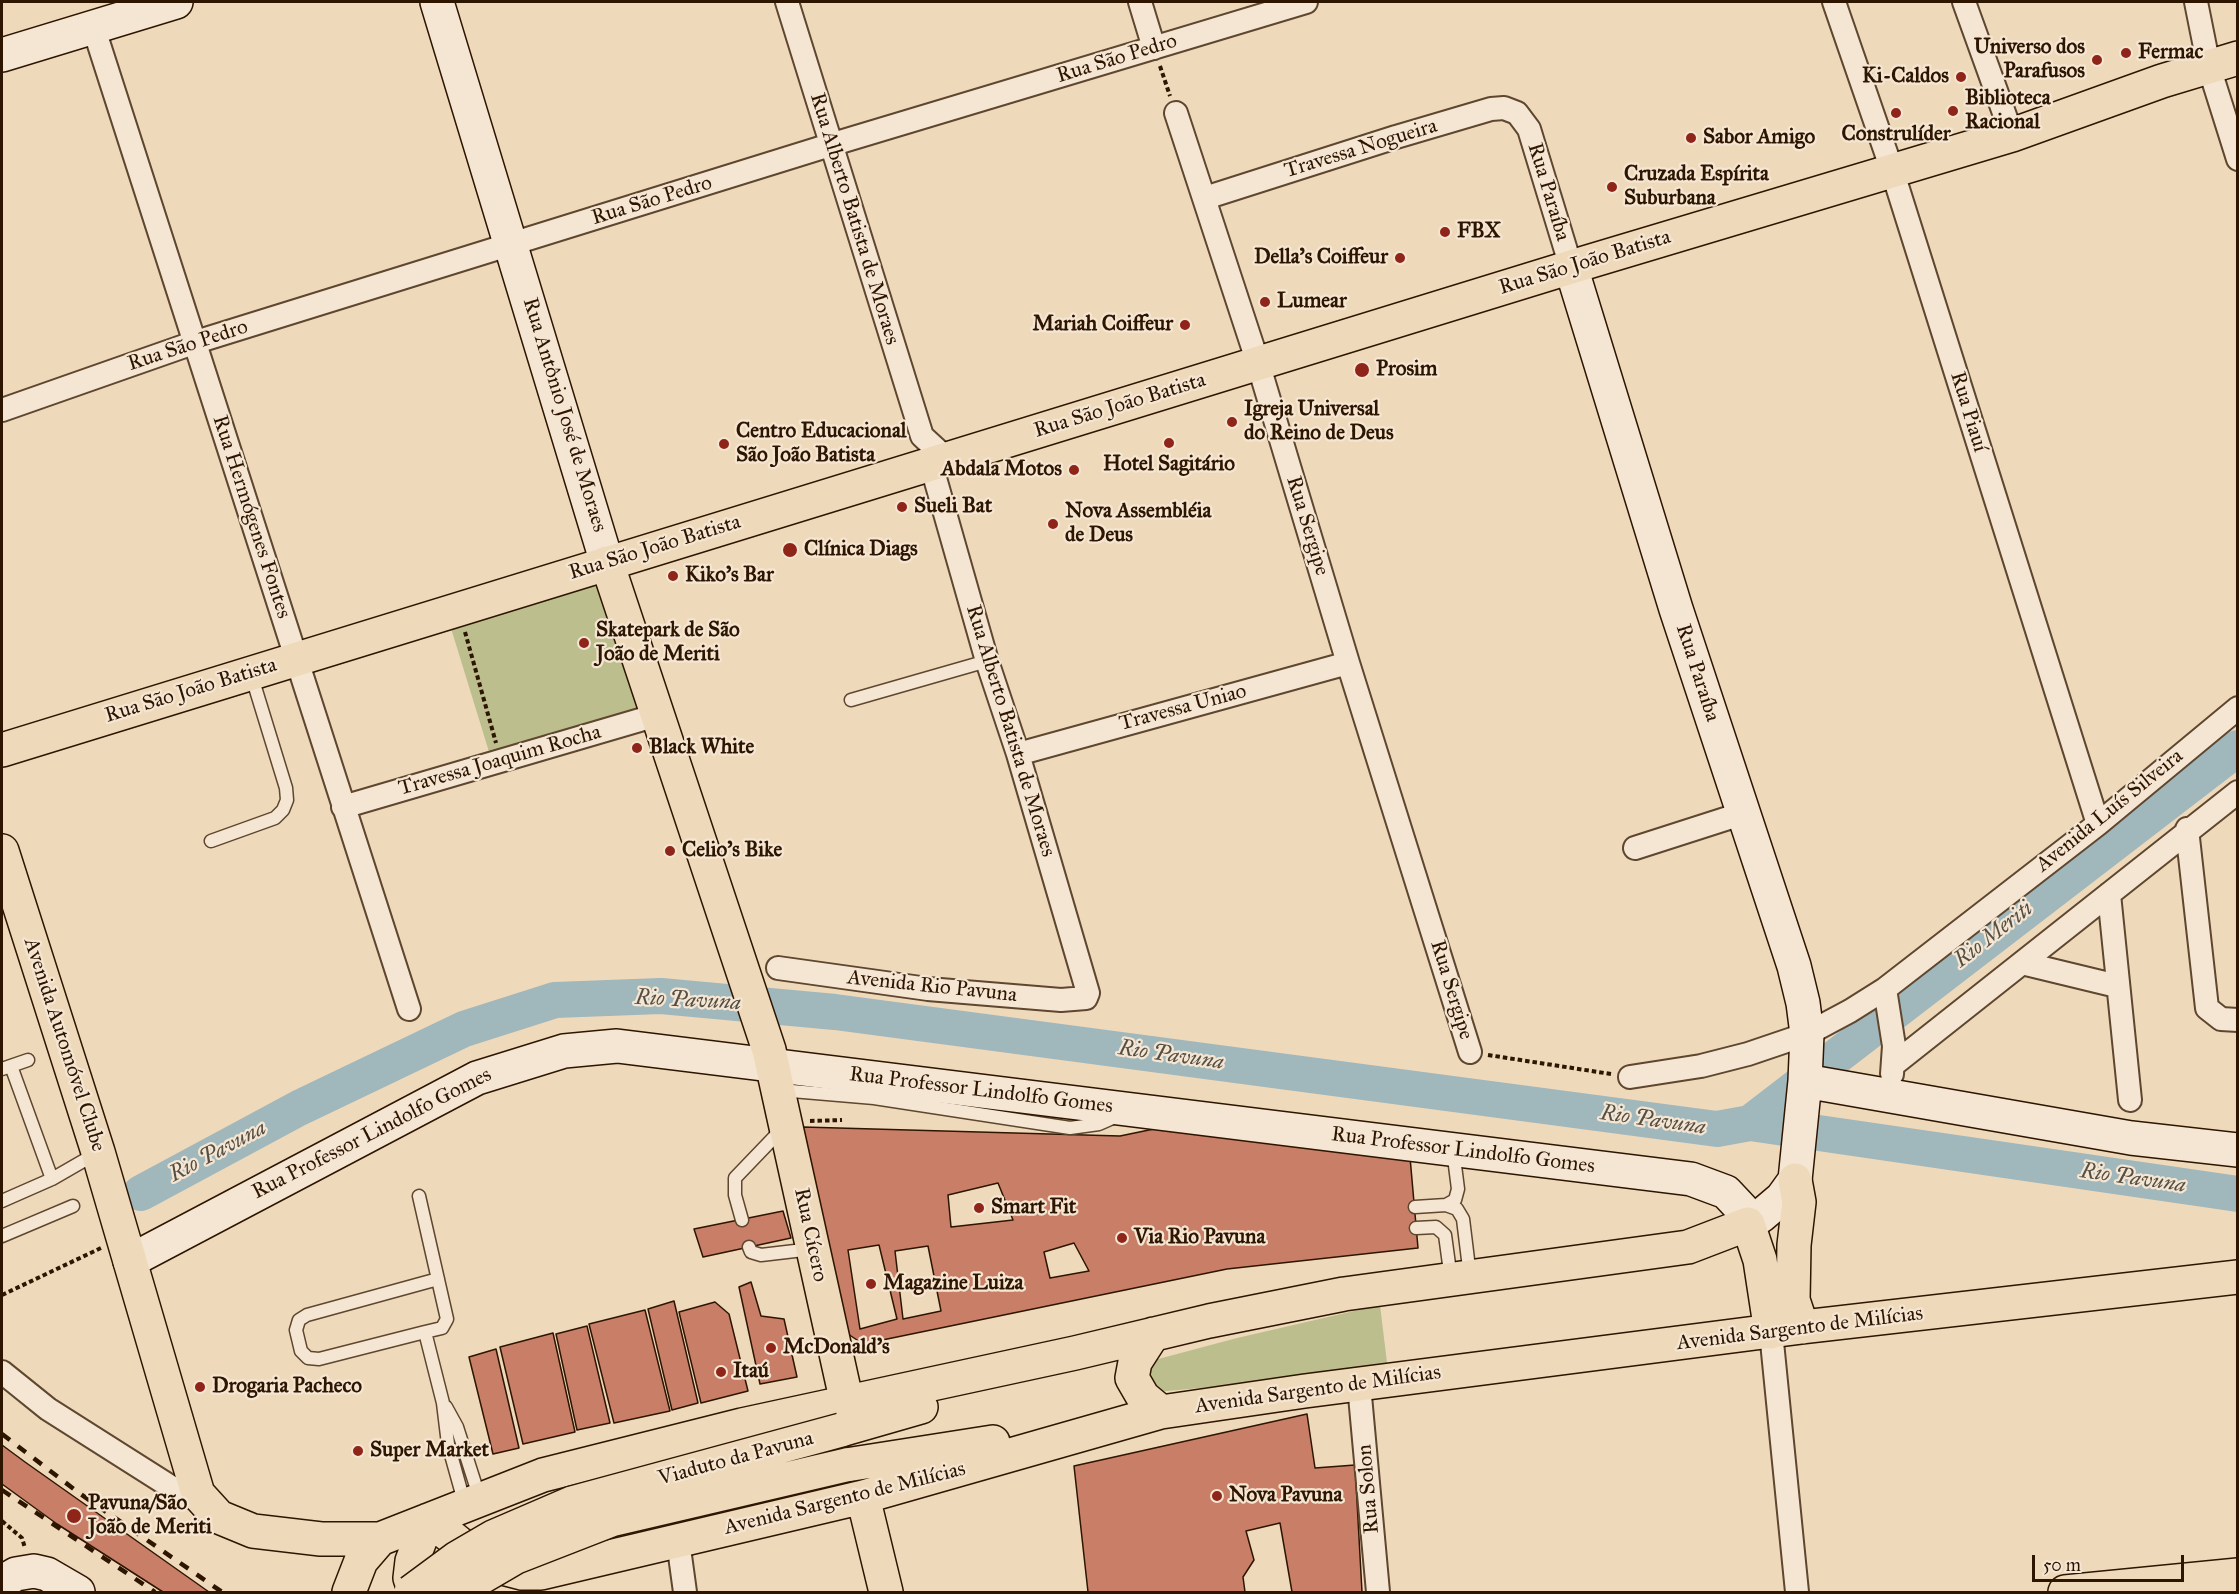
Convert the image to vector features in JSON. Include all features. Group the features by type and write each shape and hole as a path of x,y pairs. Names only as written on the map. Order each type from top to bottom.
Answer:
{"main road":[{"name":"Rua São João Batista","path":"2,750 607,563 927,457 1258,363 2012,135 2223,63"},
{"name":"Rua Antônio José de Moraes","path":"607,563 773,1067"},
{"name":"Avenida Automóvel Clube","path":"2,851 210,1509"},
{"name":"Rua Cícero","path":"773,1067 813,1248 844,1416"},
{"path":"1786,1330 1793,1300 1794,1245 1799,1202 1795,1180"},
{"path":"1161,1412 1143,1397 1132,1378 1135,1362 1154,1334 1209,1320 1344,1294 1688,1247 1748,1224"},
{"name":"Rua Professor Lindolfo Gomes","path":"1748,1224 1786,1330"},
{"name":"Avenida Sargento de Milícias","path":"429,1520 495,1566 530,1574 863,1497 1161,1412 1786,1330 2238,1277"},
{"name":"Viaduto da Pavuna","path":"413,1593 457,1558 493,1537 572,1503 844,1416 984,1387 1075,1353 1154,1334"},
{"path":"210,1509 263,1533 321,1539 380,1539 543,1475 602,1458 844,1416"},
{"name":"Viaduto da Pavuna","path":"456,1593 516,1557 611,1520 846,1466 1002,1440 1102,1429"},
{"path":"863,1497 886,1593"},
{"path":"413,1593 410,1578 412,1561 429,1520"},
{"path":"349,1593 361,1561 380,1539"},
{"path":"2065,1593 2224,1582"}],"street":[{"path":"2,55 176,2"},
{"name":"Rua Antônio José de Moraes","path":"437,2 607,563"},
{"name":"Rua Alberto Batista de Moraes","path":"787,2 1088,986 1086,998"},
{"path":"1140,2 1154,48"},
{"name":"Rua São Pedro","path":"2,410 196,342 830,145 1306,2"},
{"name":"Rua Piauí","path":"1834,2 1892,170 2098,824"},
{"path":"1964,2 2012,135"},
{"path":"2196,2 2223,63 2238,159"},
{"name":"Rua Hermógenes Fontes","path":"93,26 410,1009"},
{"name":"Travessa Nogueira","path":"1205,198 1491,109 1504,108 1517,113"},
{"name":"Rua Paraíba","path":"1517,113 1528,129 1676,609 1794,966 1807,1034 1810,1087 1795,1180"},
{"name":"Rua Sergipe","path":"1176,114 1258,363 1348,663 1470,1052"},
{"name":"Travessa Uniao","path":"1018,754 1348,663"},
{"name":"Avenida Luís Silveira","path":"1630,1077 1701,1066 1748,1054 1807,1034 1886,994 2238,708"},
{"name":"Travessa Joaquim Rocha","path":"343,807 657,715"},
{"path":"1882,1074 2109,894 2187,829 2238,792"},
{"path":"1635,848 1744,813"},
{"path":"2187,829 2208,1008 2221,1019 2238,1020"},
{"path":"2109,894 2130,1100"},
{"path":"2022,963 2117,986"},
{"name":"Avenida Rio Pavuna","path":"778,968 928,989 1061,1000 1086,998"},
{"path":"1882,1074 1886,994"},
{"name":"Rua Professor Lindolfo Gomes","path":"126,1248 451,1089 508,1066 564,1051 617,1046 1691,1179 1726,1192 1742,1209 1748,1224"},
{"path":"1810,1087 1882,1074 2131,1138 2238,1150"},
{"path":"1748,1224 1782,1198 1795,1180"},
{"path":"1786,1330 1797,1593"},
{"path":"2,1372 48,1409 182,1494 210,1509"},
{"name":"Rua Solon","path":"1359,1385 1378,1593"},
{"path":"678,1541 685,1593"},
{"path":"17,1576 46,1574 78,1593"}],"lane":[{"path":"850,700 987,661"},
{"path":"211,841 275,818 283,810 287,800 286,788 251,672"},
{"path":"28,1060 6,1067 52,1179"},
{"path":"742,1220 733,1186 735,1178 786,1125"},
{"path":"1446,1205 1455,1200 1457,1195 1453,1149"},
{"path":"2,1197 100,1158"},
{"path":"418,1196 438,1279 447,1318 441,1328 319,1359 308,1358 301,1351 296,1330 299,1320 307,1315 438,1279"},
{"path":"1415,1207 1446,1205 1457,1209 1463,1219 1461,1278"},
{"path":"2,1236 73,1206"},
{"path":"1416,1228 1436,1227 1445,1235 1461,1278"},
{"path":"749,1247 751,1252 761,1256 813,1248"},
{"path":"425,1332 443,1403 457,1426 472,1502"}],"path":[{"path":"1154,48 1176,114"},
{"path":"459,608 501,761"},
{"path":"1470,1052 1630,1077"},
{"path":"2,1295 97,1249 126,1248"},
{"path":"2,1521 22,1538 17,1576"}],"green space":[{"path":"599,579 639,709 490,755 450,625"},
{"path":"1380,1305 1388,1371 1156,1392 1141,1367 1147,1362 1237,1338"}],"building":[{"name":"Via Rio Pavuna","path":"1178,1124 1410,1157 1418,1248 1227,1269 863,1344 848,1334 803,1127 1120,1136"},
{"name":"Smart Fit","path":"998,1183 1013,1220 951,1227 948,1195"},
{"path":"783,1211 791,1238 703,1257 694,1229"},
{"path":"1074,1243 1089,1271 1050,1278 1044,1252"},
{"name":"Magazine Luiza","path":"879,1245 897,1319 860,1329 848,1250"},
{"path":"928,1246 941,1311 903,1319 895,1251"},
{"name":"McDonald's","path":"751,1282 761,1316 784,1319 797,1377 760,1384 739,1287"},
{"path":"674,1301 698,1403 672,1410 648,1309"},
{"path":"715,1302 729,1314 748,1391 701,1403 679,1312"},
{"path":"645,1310 670,1411 614,1423 589,1324"},
{"path":"587,1326 610,1423 577,1430 556,1334"},
{"path":"553,1333 575,1432 523,1444 500,1347"},
{"path":"496,1349 519,1448 493,1454 469,1357"},
{"name":"Nova Pavuna","path":"1307,1414 1315,1468 1355,1465 1362,1592 1292,1592 1280,1523 1246,1531 1254,1560 1243,1577 1245,1592 1088,1592 1074,1466"},
{"path":"2,1445 209,1592 163,1592 57,1524 2,1484"}],"waterway":[{"name":"Rio Meriti","path":"1750,1123 2238,748"},
{"name":"Rio Pavuna","path":"141,1193 299,1108 464,1029 555,1000 661,996 835,1012 1717,1129 1750,1123 2238,1194"}],"railway":[{"path":"2,1434 79,1493 222,1592"},
{"path":"2,1490 155,1592"}],"place":[{"name":"Fermac","path":"2126,53"},
{"name":"Universo dos Parafusos","path":"2097,60"},
{"name":"Ki-Caldos","path":"1961,77"},
{"name":"Biblioteca Racional","path":"1953,111"},
{"name":"Construlíder","path":"1896,113"},
{"name":"Sabor Amigo","path":"1691,138"},
{"name":"Cruzada Espírita Suburbana","path":"1612,187"},
{"name":"FBX","path":"1445,232"},
{"name":"Della's Coiffeur","path":"1400,258"},
{"name":"Lumear","path":"1265,302"},
{"name":"Mariah Coiffeur","path":"1185,325"},
{"name":"Prosim","path":"1362,370"},
{"name":"Igreja Universal do Reino de Deus","path":"1232,422"},
{"name":"Hotel Sagitário","path":"1169,443"},
{"name":"Centro Educacional São João Batista","path":"724,444"},
{"name":"Abdala Motos","path":"1074,470"},
{"name":"Sueli Bat","path":"902,507"},
{"name":"Nova Assembléia de Deus","path":"1053,524"},
{"name":"Clínica Diags","path":"790,550"},
{"name":"Kiko's Bar","path":"673,576"},
{"name":"Skatepark de São João de Meriti","path":"584,643"},
{"name":"Black White","path":"637,748"},
{"name":"Celio's Bike","path":"670,851"},
{"name":"Smart Fit","path":"979,1208"},
{"name":"Via Rio Pavuna","path":"1122,1238"},
{"name":"Magazine Luiza","path":"871,1284"},
{"name":"McDonald's","path":"771,1348"},
{"name":"Itaú","path":"721,1372"},
{"name":"Drogaria Pacheco","path":"200,1387"},
{"name":"Super Market","path":"358,1451"},
{"name":"Nova Pavuna","path":"1217,1496"},
{"name":"Pavuna/São João de Meriti","path":"74,1516"}]}
